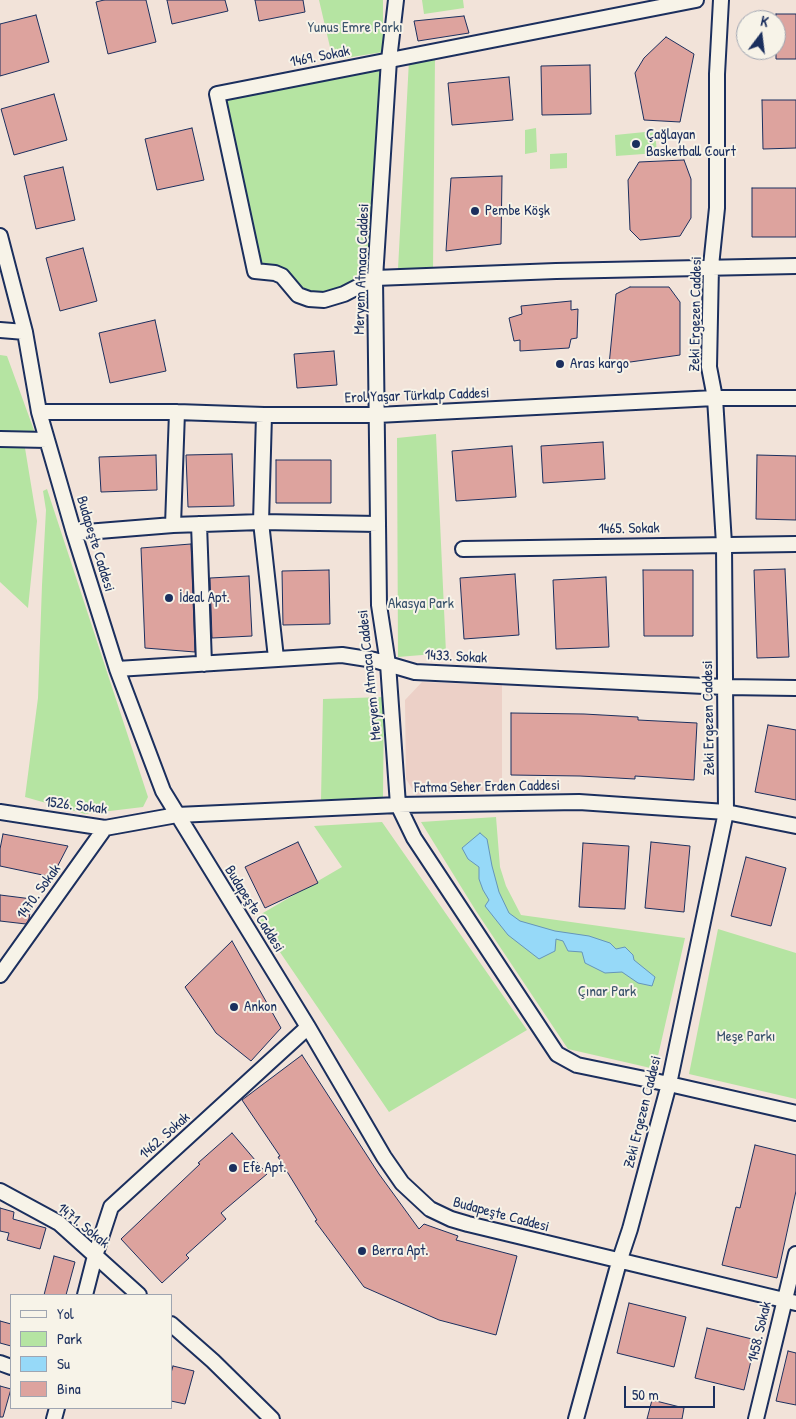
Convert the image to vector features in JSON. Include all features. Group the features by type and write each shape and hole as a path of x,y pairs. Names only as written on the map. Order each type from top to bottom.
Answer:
{"street":[{"name":"Meryem Atmaca Caddesi","path":"396,0 389,60 375,278 379,605 388,664 398,806 414,838 557,1054 577,1065 796,1113"},
{"name":"1469. Sokak","path":"375,278 344,294 324,300 309,299 298,295 282,276 275,273 255,271 217,94 696,0"},
{"name":"Zeki Ergezen Caddesi","path":"576,1419 669,1084 726,812 724,544 715,398 709,367 711,266 716,208 721,0"},
{"name":"Budapeşte Caddesi","path":"0,236 25,332 40,412 74,533 117,669 163,791 308,1027 384,1157 402,1183 430,1209 451,1219 476,1227 790,1302"},
{"path":"375,278 711,266 796,266"},
{"path":"0,330 25,332"},
{"name":"Erol Yaşar Türkalp Caddesi","path":"40,412 377,415 715,398 796,398"},
{"path":"173,525 177,412"},
{"path":"264,415 262,522 276,658"},
{"path":"0,439 47,440"},
{"path":"74,533 173,525 262,522 378,524"},
{"path":"199,524 204,664"},
{"name":"1465. Sokak","path":"463,549 796,544"},
{"name":"1433. Sokak","path":"117,669 342,655 359,657 415,672 725,687 796,688"},
{"name":"Fatma Seher Erden Caddesi","path":"177,815 398,806 579,802 726,812 796,826"},
{"name":"1526. Sokak","path":"0,812 105,828 177,815"},
{"name":"1470. Sokak","path":"0,975 105,828"},
{"name":"1462. Sokak","path":"85,1294 111,1207 308,1027"},
{"name":"1471. Sokak","path":"0,1191 58,1223 139,1294"},
{"name":"1458. Sokak","path":"756,1419 790,1302 796,1254"},
{"path":"172,1325 213,1361 272,1419"}],"shaded area":[{"path":"422,682 502,685 502,789 416,795 406,779 405,700"}],"green space":[{"name":"Yunus Emre Parkı","path":"319,0 383,0 383,52 333,60"},
{"path":"422,0 463,0 464,8 424,14"},
{"path":"435,57 433,271 398,269 409,60"},
{"path":"384,66 370,275 323,296 300,290 284,269 258,267 222,98"},
{"path":"536,128 537,152 525,154 525,130"},
{"name":"Çağlayan Basketball Court","path":"655,131 657,153 616,156 615,135"},
{"path":"567,153 567,168 550,169 550,154"},
{"path":"0,355 7,356 35,433 0,432"},
{"name":"Akasya Park","path":"436,434 446,653 398,657 397,438"},
{"path":"0,442 24,442 37,521 28,608 0,582"},
{"path":"47,489 148,797 143,807 85,814 25,797 38,698 46,510 43,491"},
{"path":"384,697 383,797 321,800 323,699"},
{"name":"Çınar Park","path":"496,817 500,867 506,886 521,915 685,938 655,1069 568,1049 476,911 421,822"},
{"path":"382,822 527,1030 389,1112 256,917 342,867 314,826"},
{"name":"Meşe Parkı","path":"718,929 796,953 796,1099 689,1074"}],"water":[{"path":"480,833 487,839 499,892 509,913 520,921 555,931 589,936 610,943 616,949 625,947 633,955 634,960 655,977 652,986 638,983 622,972 605,973 585,963 582,952 568,951 563,941 556,939 555,951 539,959 508,935 485,906 489,900 479,879 479,867 468,859 462,848"}],"building":[{"path":"104,0 146,0 156,42 108,54 96,2"},
{"path":"167,0 225,0 228,11 172,24"},
{"path":"255,0 303,0 305,12 259,21"},
{"path":"786,14 796,14 796,59 786,59"},
{"path":"36,15 49,62 0,76 0,24"},
{"path":"464,16 469,33 418,41 414,21"},
{"path":"666,37 694,54 680,122 644,120 635,73 644,58"},
{"path":"590,65 591,114 542,115 541,66"},
{"path":"509,77 513,120 452,125 448,83"},
{"path":"54,94 67,140 14,155 1,109"},
{"path":"762,100 796,100 796,148 763,149"},
{"path":"192,128 204,180 157,190 145,139"},
{"path":"684,160 691,179 691,218 680,236 640,240 630,230 628,180 639,162"},
{"path":"63,167 75,220 36,229 24,176"},
{"name":"Pembe Köşk","path":"502,176 501,244 446,251 451,178"},
{"path":"752,188 796,188 796,237 752,237"},
{"path":"83,248 97,301 60,311 46,258"},
{"path":"630,287 669,287 680,302 680,355 609,365 616,294"},
{"path":"571,301 571,310 578,309 577,338 571,339 569,348 520,351 520,340 514,341 509,318 522,314 521,306"},
{"path":"155,320 166,371 110,383 99,333"},
{"path":"334,351 337,385 297,388 294,354"},
{"path":"603,442 605,479 543,483 541,446"},
{"path":"512,446 516,497 456,501 452,451"},
{"path":"232,454 234,506 188,507 186,455"},
{"path":"156,455 157,490 101,492 99,457"},
{"path":"757,455 796,456 796,520 756,519"},
{"path":"276,460 331,460 331,503 276,503"},
{"name":"İdeal Apt.","path":"191,544 195,652 145,648 141,548"},
{"path":"785,569 789,657 757,658 754,570"},
{"path":"329,570 330,624 283,625 282,571"},
{"path":"643,570 693,570 693,636 644,636"},
{"path":"515,574 519,635 464,639 460,578"},
{"path":"249,576 252,636 212,638 210,578"},
{"path":"606,577 609,647 556,649 553,580"},
{"path":"511,713 584,714 638,717 638,720 697,723 694,780 635,776 635,779 511,775"},
{"path":"768,725 796,730 796,800 755,792"},
{"path":"3,834 68,846 52,877 0,866 0,849"},
{"path":"298,842 318,883 265,908 245,867"},
{"path":"651,842 690,846 684,912 645,908"},
{"path":"583,843 629,846 625,909 579,907"},
{"path":"746,857 786,868 771,926 731,916"},
{"path":"0,895 32,899 29,919 26,924 0,921"},
{"name":"Ankon","path":"232,941 281,1028 251,1061 216,1033 185,987"},
{"path":"302,1055 379,1174 419,1229 424,1224 458,1236 456,1240 517,1256 496,1335 439,1320 364,1287 315,1221 317,1220 278,1157 280,1156 242,1100"},
{"path":"232,1133 267,1174 221,1213 226,1219 186,1255 189,1258 162,1283 121,1239 200,1164 198,1163"},
{"path":"755,1145 796,1155 796,1191 777,1278 722,1265 736,1207 740,1208"},
{"path":"0,1208 14,1212 13,1219 46,1228 40,1249 7,1240 9,1233 0,1231"},
{"path":"54,1256 75,1262 66,1294 44,1294"},
{"path":"629,1303 686,1317 674,1367 617,1353"},
{"path":"0,1321 10,1324 10,1346 0,1343"},
{"path":"707,1328 756,1340 744,1390 695,1378"},
{"path":"788,1351 796,1353 796,1405 776,1401"},
{"path":"173,1366 194,1371 185,1404 172,1401"},
{"path":"0,1386 10,1389 10,1392 3,1417 0,1417"},
{"path":"652,1400 684,1408 682,1419 647,1419"}],"place":[{"name":"Çağlayan Basketball Court","path":"636,144"},
{"name":"Pembe Köşk","path":"475,211"},
{"name":"Aras kargo","path":"560,364"},
{"name":"İdeal Apt.","path":"169,598"},
{"name":"Ankon","path":"234,1007"},
{"name":"Efe Apt.","path":"233,1168"},
{"name":"Berra Apt.","path":"362,1251"}]}
